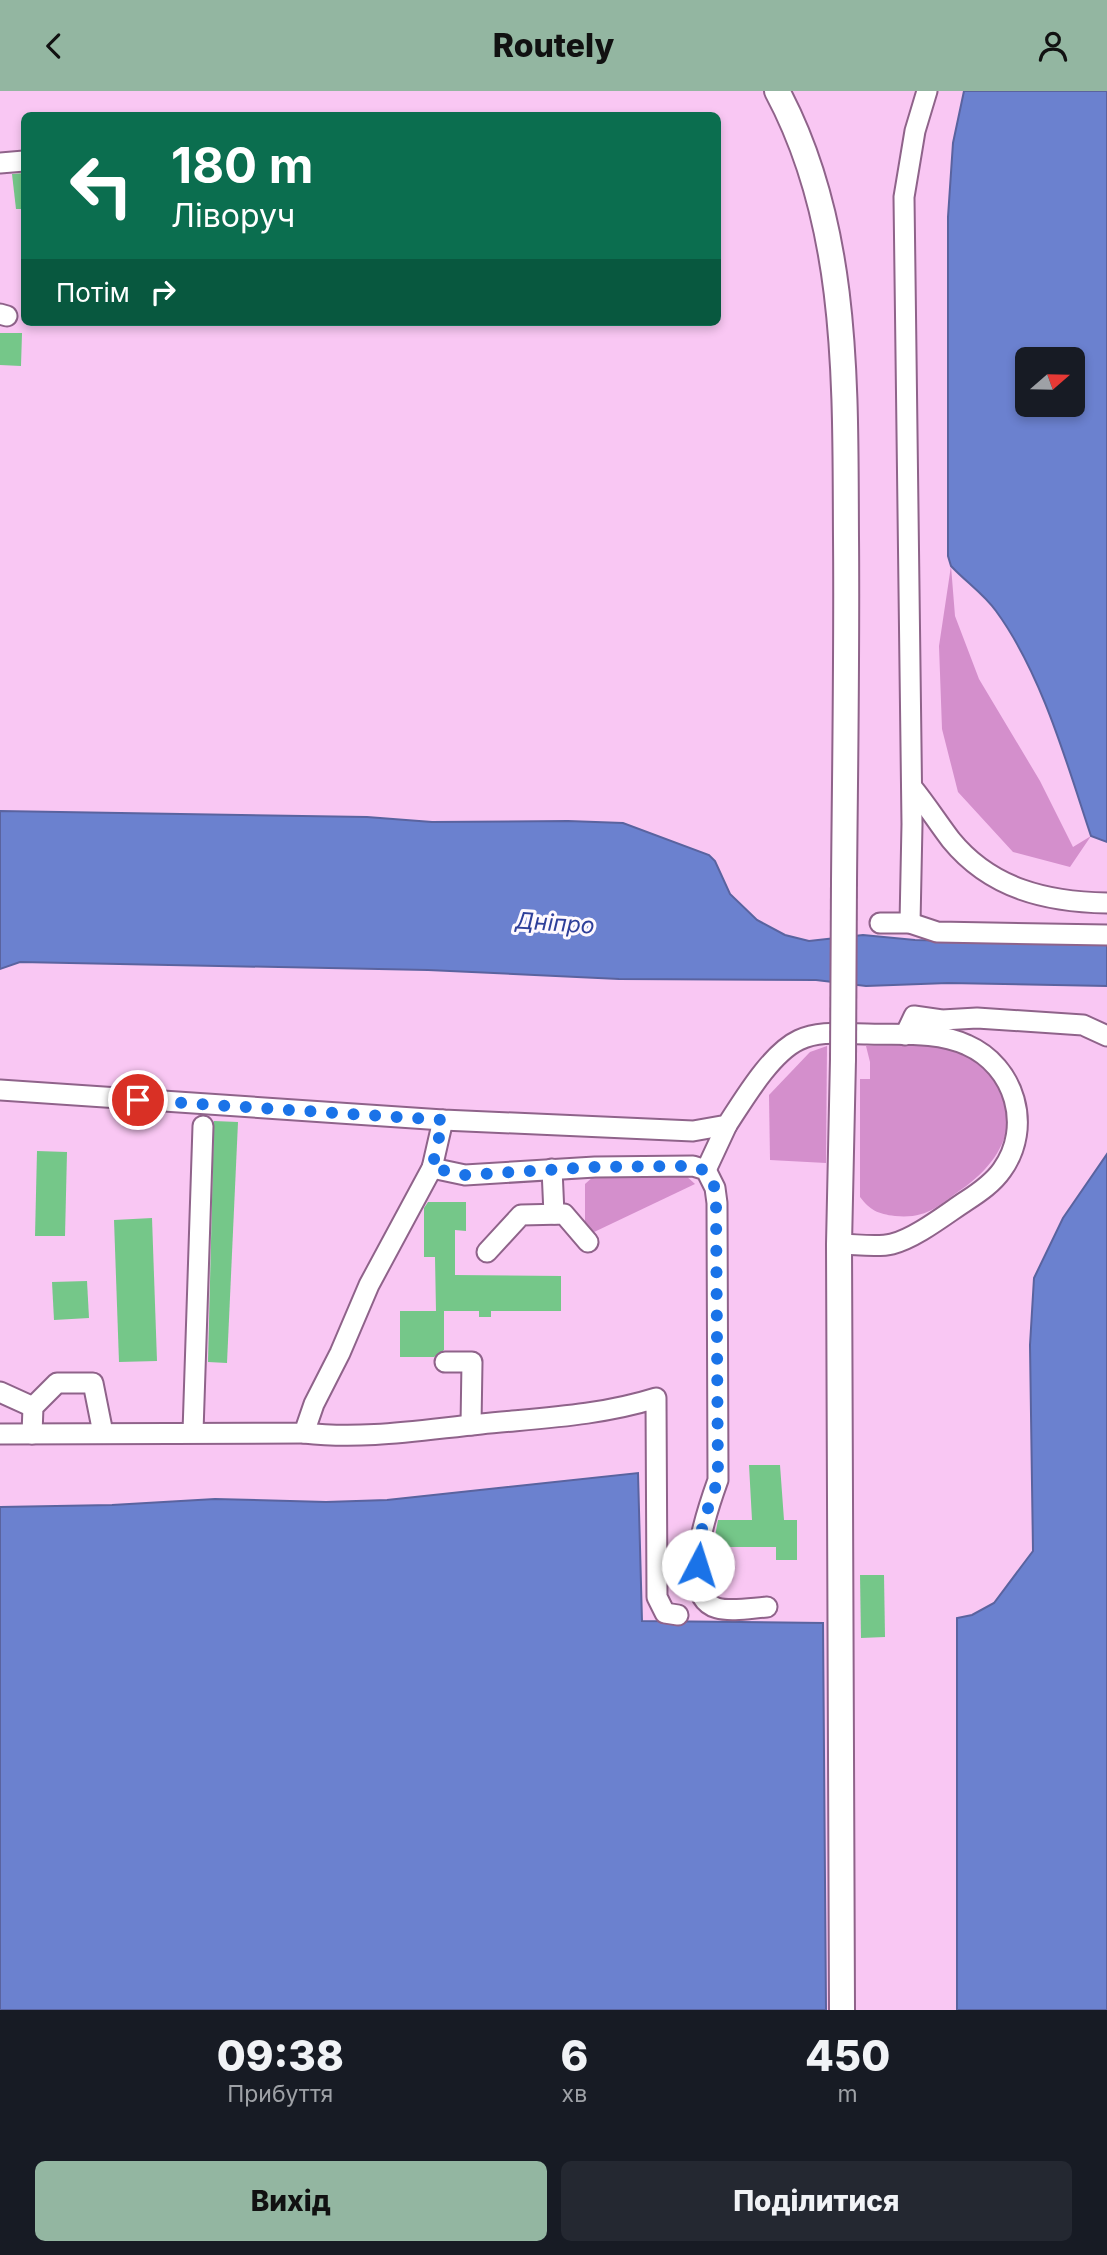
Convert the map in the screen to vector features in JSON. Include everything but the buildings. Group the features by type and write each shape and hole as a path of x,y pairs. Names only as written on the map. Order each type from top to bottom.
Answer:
{"main road":[{"path":"777,91 799,141 821,207 839,301 846,449 843,1059 839,1244 842,2010"}],"street":[{"path":"910,923 912,787 904,197 915,131 927,91"},
{"path":"0,163 21,161"},
{"path":"912,787 953,841 981,867 1007,884 1049,899 1107,903"},
{"path":"880,923 910,923 937,932 1107,935"},
{"path":"905,1035 915,1016 922,1016 942,1020 977,1018 1083,1025 1107,1036"},
{"path":"706,1171 727,1125 775,1058 797,1041 818,1033 929,1035 966,1044 985,1055 998,1067 1017,1104 1018,1127 1013,1151 1003,1170 988,1186 927,1226 892,1244 839,1244"},
{"path":"0,1090 443,1120 693,1131 727,1125"},
{"path":"304,1433 369,1285 432,1168 443,1120"},
{"path":"193,1432 203,1126"},
{"path":"432,1168 465,1175 552,1169 693,1166 706,1171 715,1188 716,1203 718,1480 704,1519 698,1548 699,1582 707,1601 714,1607 767,1607"},
{"path":"552,1169 554,1214"},
{"path":"488,1252 521,1215 564,1214 589,1242"},
{"path":"445,1362 472,1362 471,1425"},
{"path":"32,1434 33,1407 57,1383 93,1383 103,1433"},
{"path":"0,1392 33,1407"},
{"path":"0,1434 193,1432 304,1433 369,1437 616,1411 656,1398 657,1597 665,1613 678,1615"}],"shaded area":[{"path":"951,566 955,616 979,679 1040,781 1073,847 1091,836 1070,867 1013,852 958,792 942,729 939,646"},
{"path":"827,1046 826,1163 770,1160 769,1095 810,1052"},
{"path":"866,1046 927,1046 962,1054 988,1073 1003,1097 1007,1127 996,1154 975,1179 939,1206 924,1213 906,1216 884,1214 875,1211 860,1197 860,1079 870,1079"},
{"path":"684,1174 695,1184 592,1233 585,1226 585,1184 594,1176"}],"water":[{"path":"964,91 1107,91 1107,842 1091,836 1050,715 1026,660 991,605 951,566 948,556 948,217 953,143"},
{"name":"Дніпро","path":"0,811 367,817 432,822 623,823 709,855 715,861 730,894 757,920 785,935 809,941 863,935 915,940 1107,944 1107,986 948,983 866,986 816,980 619,979 428,970 20,962 0,969"},
{"path":"1107,1154 1107,2010 957,2010 957,1618 972,1615 994,1603 1033,1551 1030,1345 1034,1278 1063,1218"},
{"path":"638,1473 642,1621 823,1623 826,2010 0,2010 0,1507 112,1505 215,1499 326,1502 387,1500"}],"route":[{"path":"138,1100 443,1120 432,1168 465,1175 595,1167 693,1166 706,1171 715,1188 716,1203 718,1480 704,1519 698,1548 698,1565"}]}
